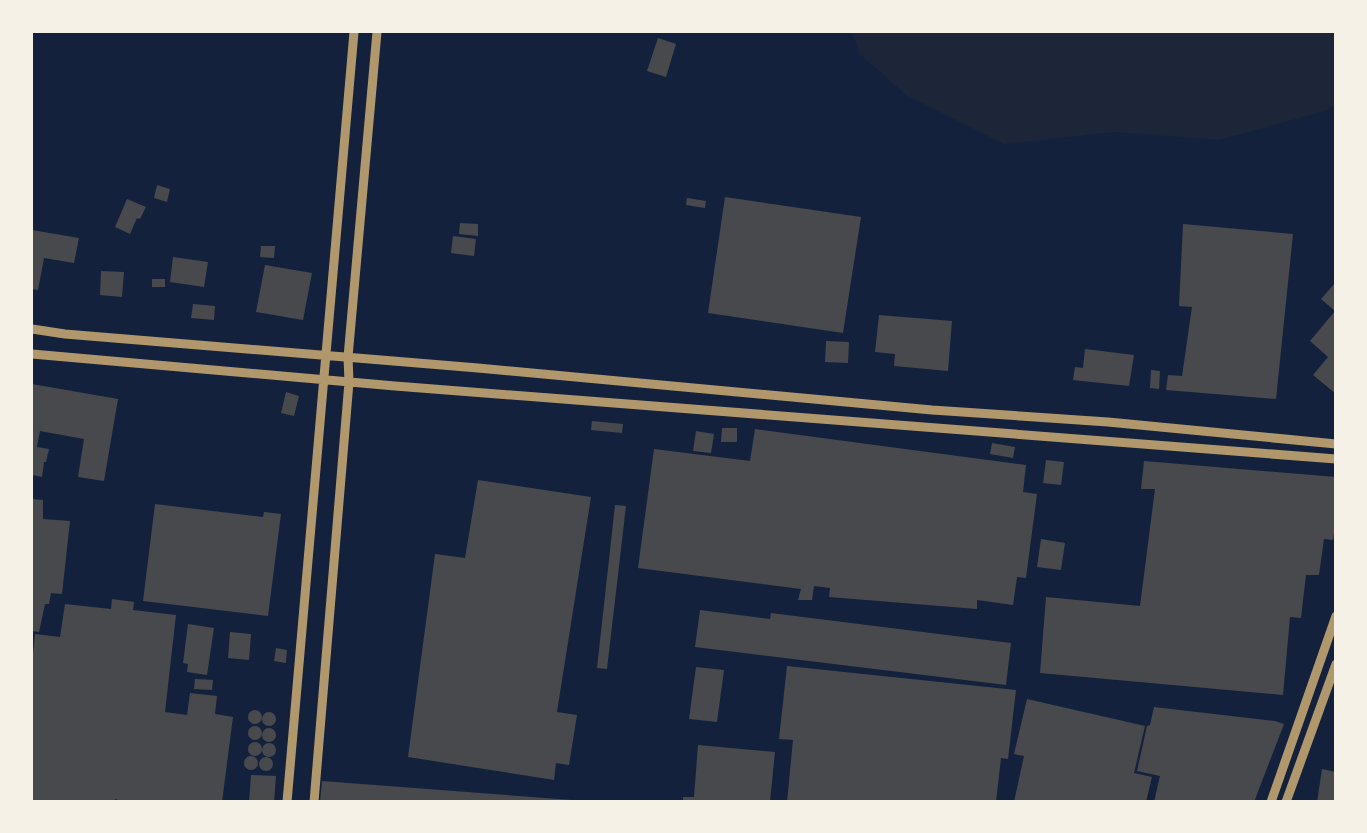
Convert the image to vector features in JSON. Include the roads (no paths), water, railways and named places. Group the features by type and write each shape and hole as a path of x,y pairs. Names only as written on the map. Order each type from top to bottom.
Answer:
{"street":[{"path":"287,801 354,32"},
{"path":"314,801 349,382 348,357 377,32"},
{"path":"32,329 65,334 327,355 932,410 1108,422 1335,444"},
{"path":"32,354 324,380 1335,459"},
{"path":"1271,801 1335,616"},
{"path":"1286,801 1335,664"}]}
